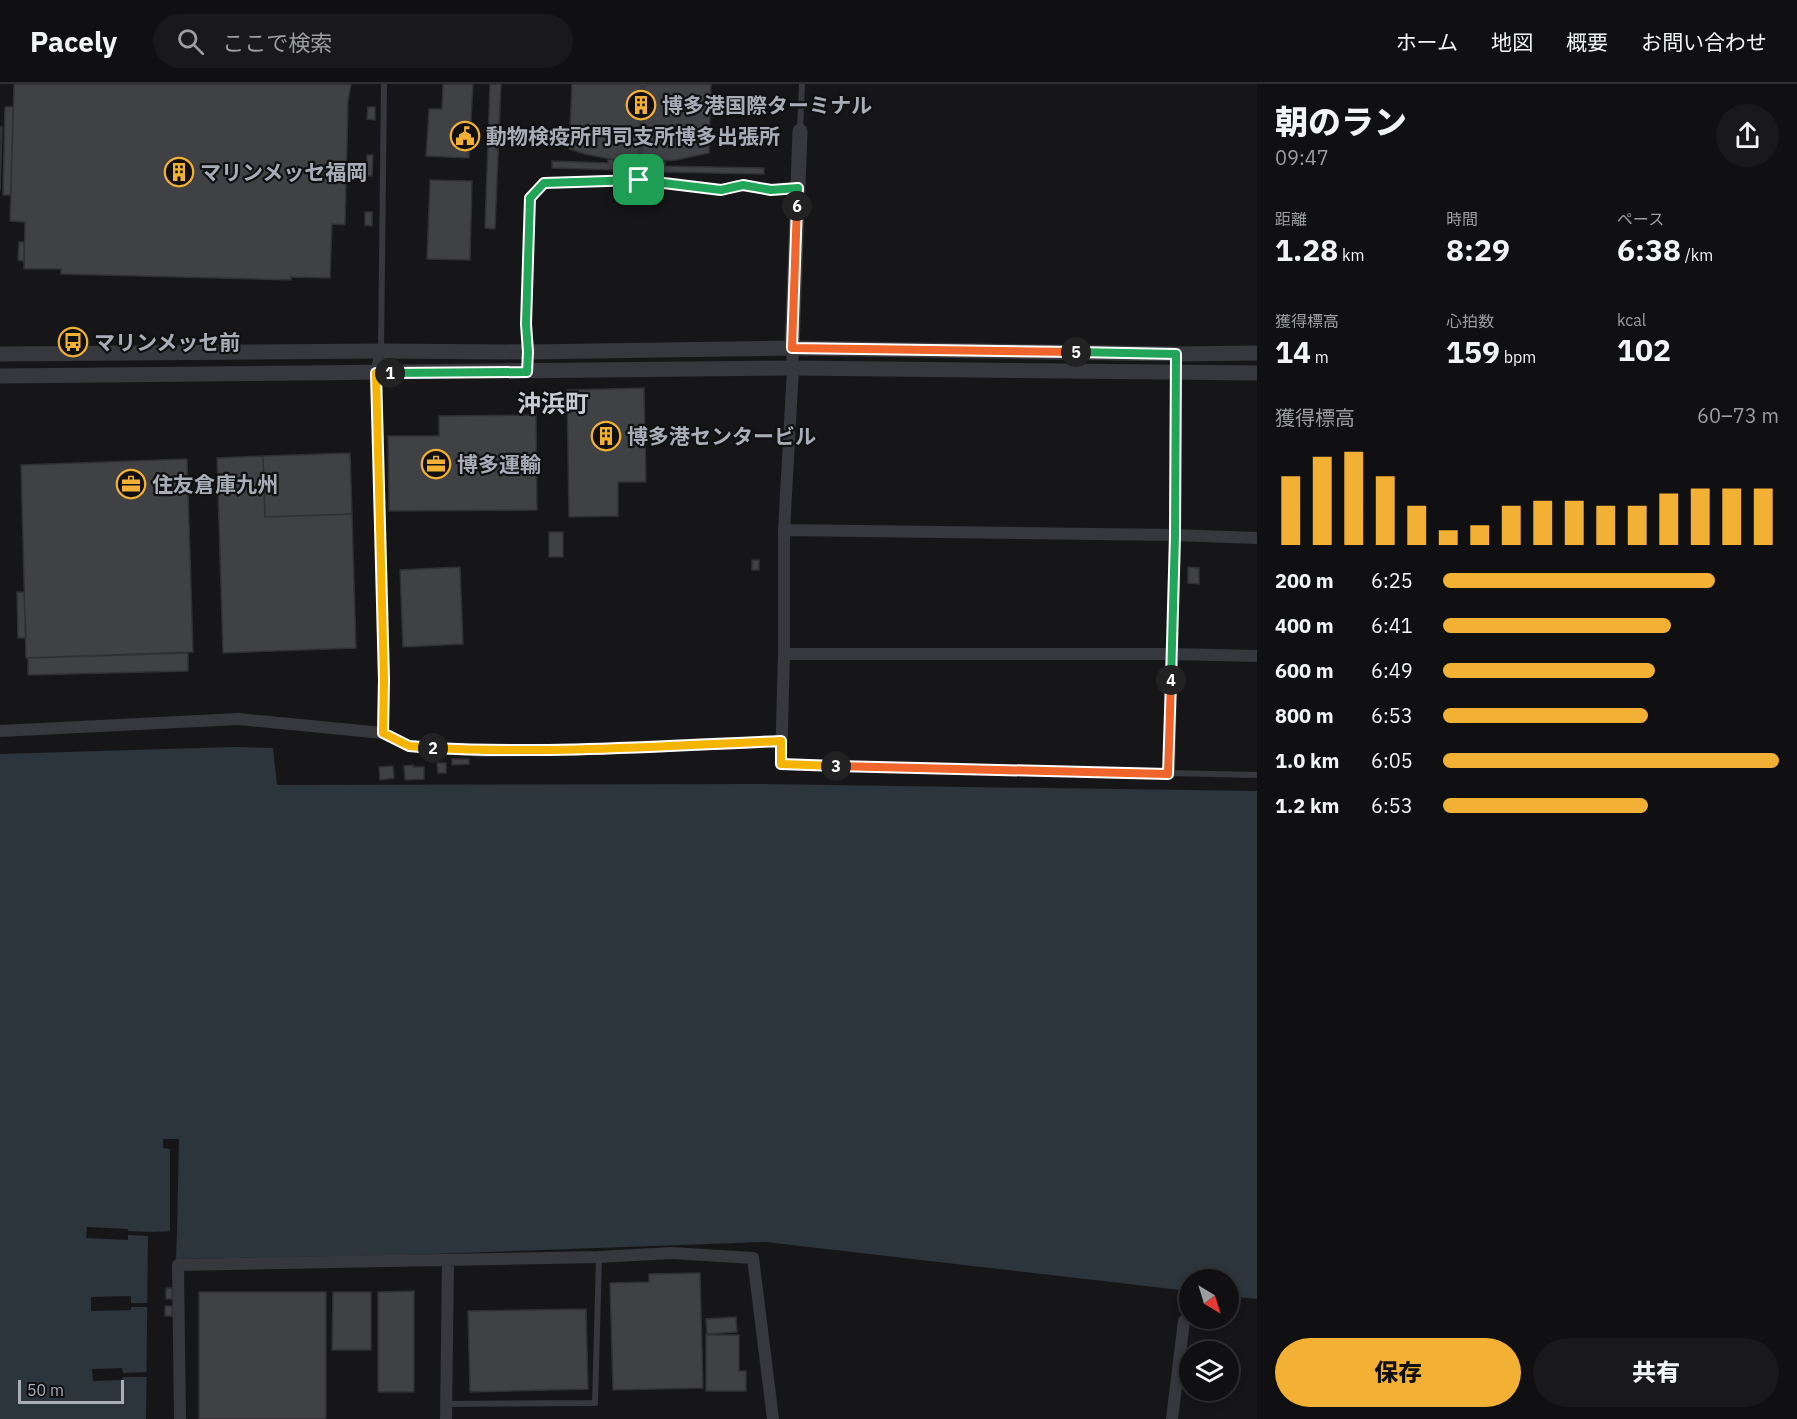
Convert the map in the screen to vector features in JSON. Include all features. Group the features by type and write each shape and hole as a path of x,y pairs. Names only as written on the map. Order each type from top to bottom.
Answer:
{"street":[{"path":"781,764 784,530 800,131"},
{"path":"0,354 528,352 792,348 1176,354 1257,353"},
{"path":"381,351 376,373 384,680 383,733"},
{"path":"1168,774 1175,536 1176,354"},
{"path":"0,376 792,368 1176,374 1257,373"},
{"path":"784,530 1257,538"},
{"path":"784,654 1257,656"},
{"path":"0,731 238,719 383,733 409,746 483,751 781,741"},
{"path":"180,1419 178,1265 448,1261 672,1253 753,1258 773,1419"},
{"path":"446,1419 448,1261"},
{"path":"1172,1419 1183,1329"}],"lane":[{"path":"381,351 384,84"},
{"path":"639,180 643,84"},
{"path":"800,131 802,84"},
{"path":"527,372 526,324 530,198 544,183 639,180 721,190 743,185 771,190 798,188"},
{"path":"781,764 1257,775"},
{"path":"446,1404 595,1403 599,1257"}],"shaded area":[{"path":"233,747 273,748 277,785 761,784 1257,791 1257,1299 1239,1297 1239,1269 1179,1269 1179,1290 766,1242 404,1255 176,1259 177,1231 148,1232 146,1419 0,1419 0,754"}],"pier":[{"path":"163,1139 179,1139 177,1231 170,1231 170,1149 163,1148"},
{"path":"87,1227 149,1232 149,1236 128,1235 128,1240 86,1238"},
{"path":"131,1296 131,1303 148,1303 149,1307 91,1311 91,1297"},
{"path":"122,1368 123,1373 149,1372 149,1377 123,1377 122,1380 93,1381 92,1369"}],"building":[{"name":"マリンメッセ福岡","path":"14,84 351,84 348,101 345,225 332,224 330,278 291,277 291,280 61,274 61,269 24,269 25,222 10,221"},
{"path":"443,84 473,84 469,158 426,156 429,109 442,109"},
{"path":"490,84 501,84 495,229 485,228"},
{"name":"博多港国際ターミナル","path":"572,84 711,84 709,153 677,160 647,162 615,160 569,149"},
{"path":"5,107 13,107 11,195 3,195"},
{"path":"368,107 375,107 375,120 367,119"},
{"path":"0,127 2,127 0,190"},
{"path":"367,155 373,155 372,176 366,176"},
{"path":"608,159 615,160 615,170 552,168 552,161 608,163"},
{"path":"658,162 665,162 665,166 764,168 764,174 658,172"},
{"path":"430,180 472,181 470,260 427,259"},
{"path":"365,212 372,212 372,226 365,225"},
{"path":"19,242 24,242 24,261 18,260"},
{"name":"博多港センタービル","path":"644,388 646,482 618,482 618,516 569,517 567,390"},
{"path":"536,415 537,510 389,511 388,436 439,436 439,416"},
{"path":"350,453 352,514 265,517 263,456"},
{"path":"263,456 265,517 352,514 356,648 223,653 217,458"},
{"path":"187,459 193,652 26,658 21,465"},
{"path":"549,532 563,532 563,557 549,557"},
{"path":"752,560 759,560 759,570 752,570"},
{"path":"460,567 463,644 403,647 400,570"},
{"path":"1188,567 1199,568 1199,584 1188,583"},
{"path":"17,592 24,592 26,638 18,638"},
{"path":"188,653 188,671 28,675 28,658"},
{"path":"452,759 469,759 469,764 452,765"},
{"path":"437,763 446,763 446,773 438,773"},
{"path":"413,765 413,767 424,767 424,779 405,780 404,766"},
{"path":"393,766 394,778 380,780 379,767"},
{"path":"700,1273 703,1388 613,1390 610,1283 649,1282 649,1274"},
{"path":"166,1288 172,1288 172,1299 166,1299"},
{"path":"414,1291 414,1392 378,1392 378,1292"},
{"path":"199,1292 326,1292 326,1419 199,1419"},
{"path":"333,1292 371,1292 371,1350 332,1350"},
{"path":"165,1306 172,1306 172,1316 165,1316"},
{"path":"586,1309 588,1389 470,1392 468,1311"},
{"path":"736,1317 737,1332 707,1334 706,1319"},
{"path":"706,1335 739,1335 739,1371 746,1371 746,1391 706,1391"}],"place":[{"name":"博多港国際ターミナル","path":"641,105"},
{"name":"動物検疫所門司支所博多出張所","path":"465,136"},
{"name":"マリンメッセ福岡","path":"179,172"},
{"name":"マリンメッセ前","path":"73,342"},
{"name":"博多港センタービル","path":"606,436"},
{"name":"博多運輸","path":"436,464"},
{"name":"住友倉庫九州","path":"131,484"}],"district":[{"name":"沖浜町","path":"553,403"}],"route":[{"path":"639,180 721,190 743,185 771,190 798,188 792,348 1176,354 1175,536 1168,774 781,764 781,741 483,751 409,746 383,733 384,680 376,373 527,372 526,324 530,198 544,183 639,180"}]}
